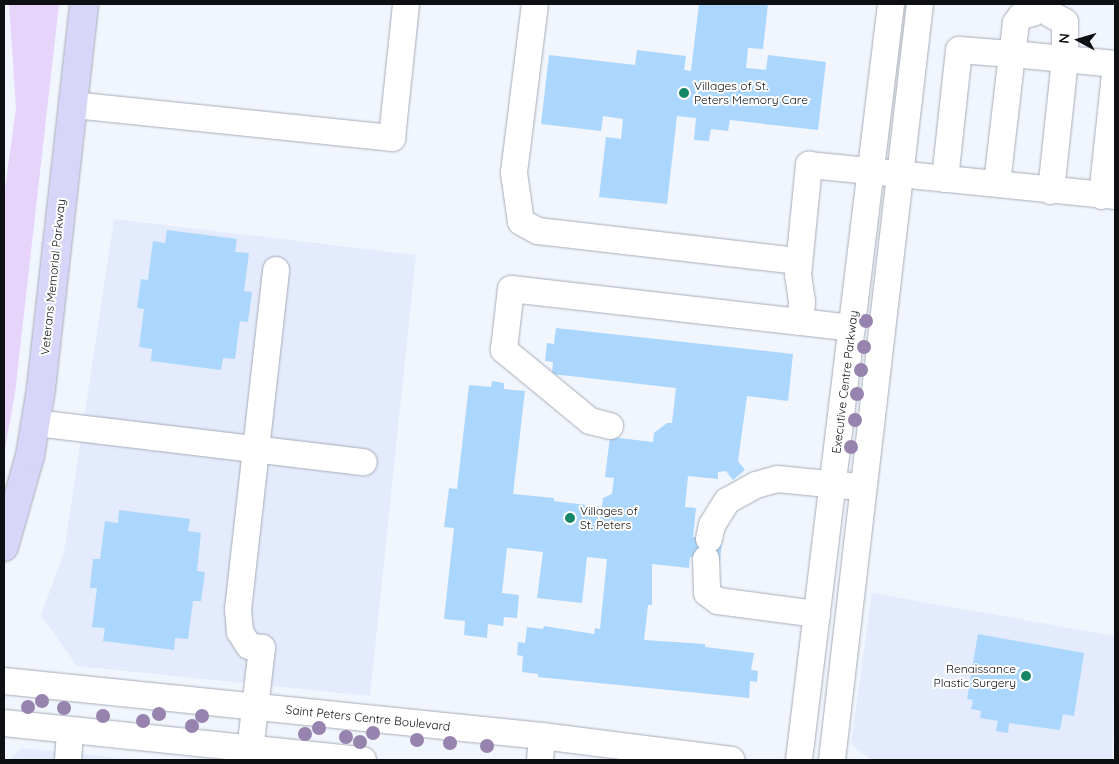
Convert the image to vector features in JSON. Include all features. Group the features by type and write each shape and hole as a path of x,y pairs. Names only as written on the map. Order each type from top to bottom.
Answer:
{"main road":[{"name":"Veterans Memorial Parkway","path":"4,547 35,423 84,4"}],"street":[{"path":"73,105 392,138 406,4"},
{"path":"535,4 514,173 521,222 538,231 798,261"},
{"name":"Executive Centre Parkway","path":"799,760 891,4"},
{"path":"832,760 920,4"},
{"path":"997,183 1016,23 1021,16 1042,13 1065,22 1065,59 1051,191"},
{"path":"945,179 959,50 1115,64"},
{"path":"800,322 798,261 809,165 1109,196 1115,75"},
{"path":"250,755 262,648 249,646 240,632 238,610 276,270"},
{"path":"610,426 590,420 504,350 511,289 852,328"},
{"path":"35,423 364,462"},
{"path":"817,614 718,601 707,593 707,549 712,525 727,501 756,485 777,479 863,487"},
{"name":"Saint Peters Centre Boulevard","path":"4,681 255,706 541,748 731,760"},
{"path":"4,723 70,730 250,755 363,760"},
{"path":"68,760 70,730"}],"shaded area":[{"path":"9,4 59,4 15,393 4,454 4,196 16,108"},
{"path":"114,219 416,255 370,696 77,666 41,615 64,552"},
{"path":"872,593 1115,636 1112,760 871,760 851,744"},
{"path":"22,748 137,760 9,760"}],"building":[{"name":"Villages of St. Peters Memory Care","path":"699,4 768,4 763,49 748,48 746,68 766,70 768,55 826,62 818,130 730,120 728,131 711,129 709,141 694,140 696,118 677,116 667,204 599,197 606,137 621,139 623,119 603,116 601,131 541,124 549,55 635,65 637,50 686,56 684,70 691,71"},
{"path":"167,230 237,239 235,252 249,253 244,291 252,292 248,322 240,321 235,359 223,358 221,370 151,361 152,349 139,347 144,309 137,308 141,279 148,280 153,241 165,243"},
{"name":"Villages of St. Peters","path":"556,328 793,354 788,401 747,396 738,461 745,470 733,480 726,471 718,472 718,479 688,476 685,507 696,508 693,537 722,541 720,561 690,557 689,568 652,564 652,605 648,605 644,640 705,644 705,647 754,653 751,670 758,671 757,682 750,681 749,698 538,677 538,674 522,672 523,656 517,655 518,642 525,643 527,627 543,629 544,626 594,634 595,628 600,629 607,559 587,557 582,603 537,598 543,552 507,548 502,593 519,595 517,618 504,617 503,626 488,624 487,638 464,635 465,621 444,619 454,528 444,527 449,488 457,489 469,385 491,387 492,381 504,383 504,389 525,391 513,494 554,498 554,501 602,507 603,498 612,494 614,478 605,477 610,437 653,442 654,433 667,423 672,423 676,388 552,374 553,362 545,361 547,343 554,344"},
{"path":"119,510 190,519 188,531 201,533 197,571 205,572 201,601 193,601 188,639 175,638 174,650 103,641 105,628 92,627 97,588 90,588 93,559 100,559 105,521 118,523"},
{"name":"Renaissance Plastic Surgery","path":"978,634 1084,653 1074,716 1063,714 1060,730 1009,723 1008,733 996,731 998,721 980,718 981,711 971,709 973,700 967,699"}],"place":[{"name":"Villages of St. Peters Memory Care","path":"684,93"},
{"name":"Villages of St. Peters","path":"570,518"},
{"name":"Renaissance Plastic Surgery","path":"1026,676"}]}
